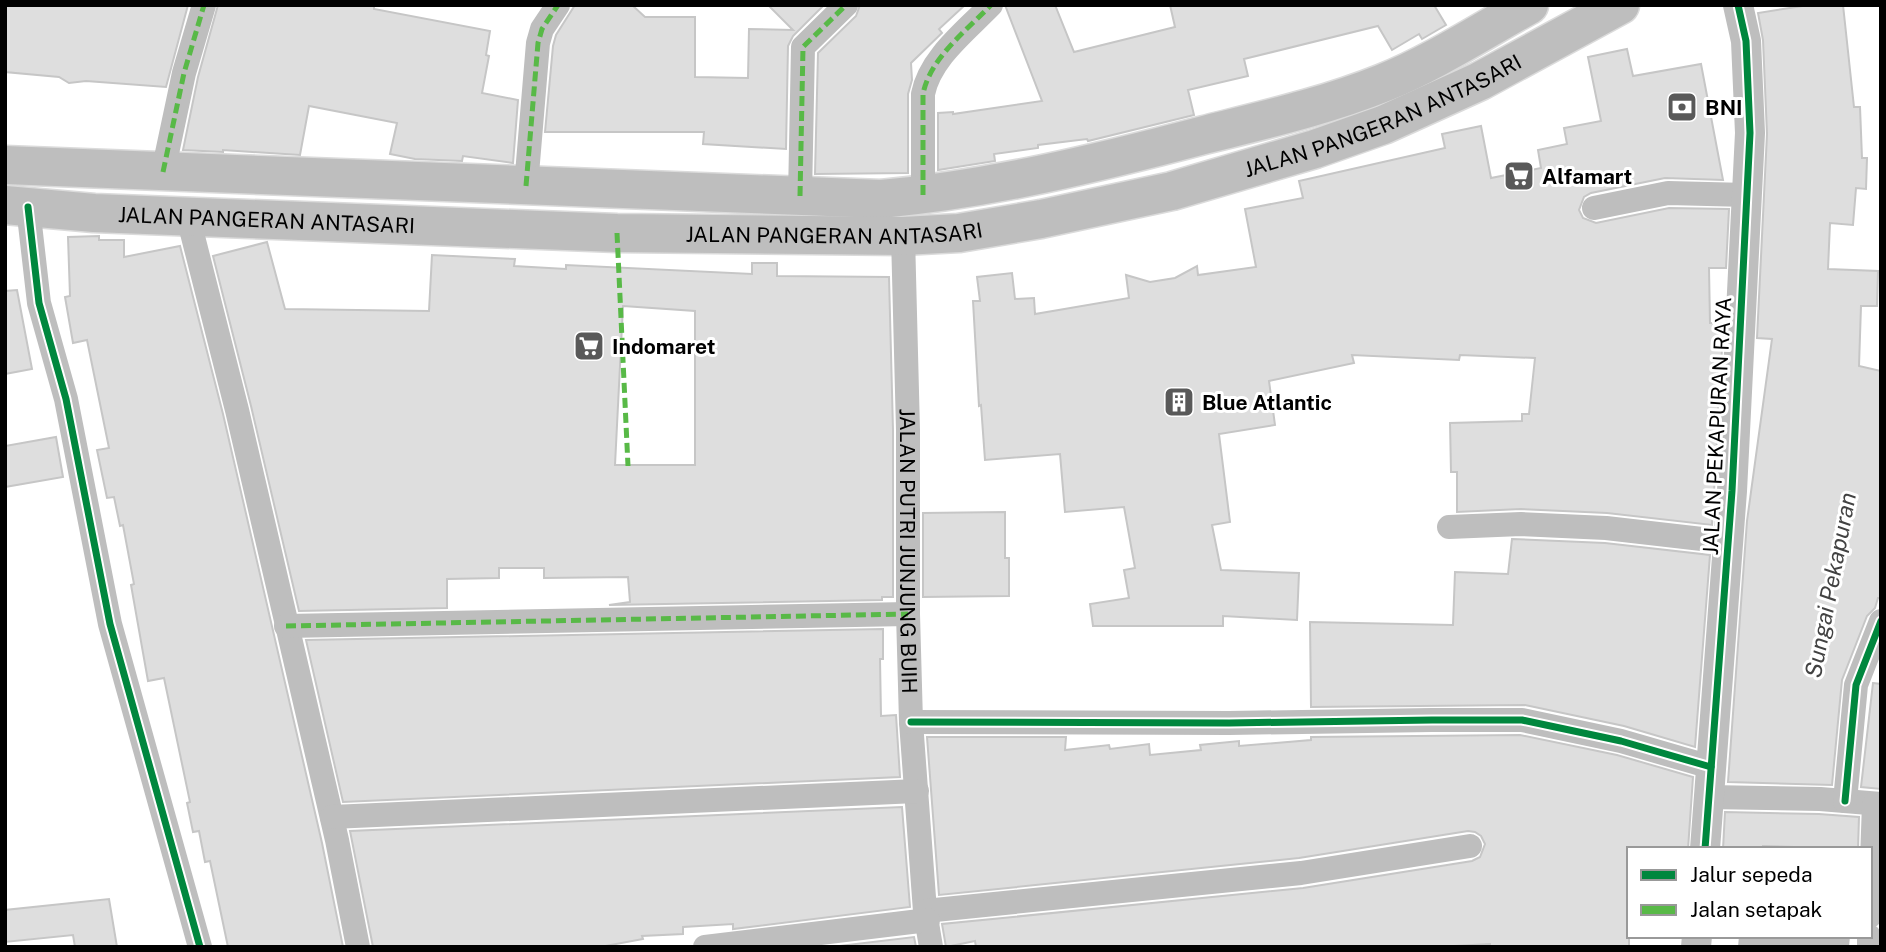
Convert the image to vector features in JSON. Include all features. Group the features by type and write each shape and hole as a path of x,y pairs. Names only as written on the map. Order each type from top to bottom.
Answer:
{"highway":[{"name":"JALAN PANGERAN ANTASARI","path":"5,164 881,199 923,195 1002,183 1142,152 1303,108 1392,79 1529,5"},
{"name":"JALAN PANGERAN ANTASARI","path":"17,206 94,214 617,233 903,236 959,233 1041,219 1172,191 1315,149 1383,125 1469,86 1620,5"},
{"path":"1303,108 1315,149"},
{"path":"1256,122 1269,162"},
{"path":"321,222 324,178"}],"street":[{"path":"163,172 184,73 204,5"},
{"path":"526,186 538,43 542,29 558,5"},
{"path":"800,196 803,47 846,5"},
{"path":"923,195 925,83 940,58 991,5"},
{"name":"JALAN PEKAPURAN RAYA","path":"1704,847 1728,542 1750,134 1746,41 1738,5"},
{"path":"1594,208 1668,193 1747,195"},
{"path":"17,206 39,303 66,399 110,624 200,947"},
{"path":"188,217 237,410 331,817 358,947"},
{"name":"JALAN PUTRI JUNJUNG BUIH","path":"903,236 911,722 931,947"},
{"path":"1449,527 1521,524 1606,528 1728,542"},
{"path":"286,626 908,614"},
{"path":"1845,801 1856,685 1881,621"},
{"path":"911,722 1522,720 1621,741 1711,767"},
{"path":"331,817 917,791"},
{"path":"1709,797 1820,799 1877,804 1872,890"},
{"path":"705,947 927,916 1300,873 1470,846"}],"shaded area":[{"path":"1739,938 1850,938 1849,947 1738,947"}],"building":[{"path":"5,5 188,5 166,87 86,81 69,83 59,77 5,72"},
{"path":"218,5 374,5 374,9 490,31 486,55 489,56 482,93 518,100 513,163 463,156 462,161 415,159 390,154 397,123 309,106 300,155 183,150 198,77"},
{"path":"575,5 632,5 645,17 695,17 695,77 748,78 749,29 793,30 768,5 824,5 793,36 788,46 786,149 703,144 704,132 545,132 553,46 556,35"},
{"path":"860,5 965,5 939,29 942,33 911,63 912,80 908,94 908,173 815,174 818,53 856,16"},
{"path":"1005,5 1055,5 1074,52 1175,27 1170,5 1434,5 1446,25 1422,39 1419,34 1392,50 1378,26 1244,59 1248,76 1188,90 1194,115 1088,141 1038,145 1038,148 994,154 995,161 938,170 938,113 953,114 1042,101"},
{"path":"1809,5 1843,5 1854,107 1860,107 1862,158 1867,158 1866,189 1856,188 1853,225 1830,223 1828,269 1878,271 1877,306 1861,306 1859,366 1881,371 1881,598 1878,598 1875,608 1867,616 1842,680 1832,785 1728,782 1747,521 1772,339 1757,338 1767,134 1763,40 1758,13"},
{"path":"1627,49 1633,76 1701,64 1723,180 1665,178 1591,193 1584,197 1579,210 1583,218 1596,223 1669,208 1729,209 1726,268 1709,268 1710,323 1723,323 1721,371 1718,371 1718,425 1712,525 1607,513 1521,509 1457,512 1457,472 1451,472 1450,423 1522,421 1522,414 1529,414 1535,358 1460,355 1459,360 1352,355 1354,363 1269,381 1275,425 1219,434 1230,522 1212,525 1221,570 1299,573 1297,620 1223,616 1223,626 1093,626 1090,604 1129,598 1124,570 1135,568 1124,507 1065,512 1060,454 985,460 973,301 980,301 977,277 1012,273 1015,299 1034,298 1035,314 1129,298 1126,275 1150,282 1175,278 1197,266 1198,275 1256,267 1245,209 1303,198 1299,181 1445,148 1442,134 1481,126 1491,178 1541,168 1538,150 1567,144 1564,128 1601,121 1588,57"},
{"path":"99,236 99,240 124,240 124,257 180,246 223,414 322,843 343,947 228,947 210,861 205,862 199,831 193,832 187,803 190,802 164,678 148,681 123,525 120,526 114,497 107,498 97,450 109,448 87,340 73,343 65,297 70,296 68,237"},
{"path":"267,242 285,309 429,311 432,255 515,259 514,266 566,269 566,265 752,274 752,263 777,263 777,276 889,277 893,597 882,597 882,600 609,605 630,602 628,577 544,578 544,568 499,568 499,578 447,579 447,608 299,611 213,256","holes":["623,306 695,311 695,465 615,465"]},
{"path":"17,290 32,369 5,374 5,291"},
{"path":"56,437 63,477 5,487 5,446"},
{"path":"1005,512 1005,558 1009,558 1009,596 923,597 923,513"},
{"path":"1512,539 1605,543 1710,555 1695,747 1624,726 1525,705 1311,707 1310,622 1453,625 1455,572 1508,574"},
{"path":"883,629 883,659 880,659 881,716 896,715 900,777 343,802 306,640"},
{"path":"1873,683 1881,684 1881,789 1861,787"},
{"path":"1520,735 1617,755 1693,777 1688,847 1627,847 1629,947 1490,947 1490,944 1435,947 976,947 975,941 946,947 942,924 1303,888 1472,861 1480,857 1485,844 1481,836 1468,831 1299,858 939,895 927,737 1066,737 1065,750 1109,745 1110,749 1149,744 1150,755 1201,750 1200,745 1239,741 1239,746 1311,740 1311,737"},
{"path":"902,807 910,907 733,929 733,924 683,927 683,934 642,936 643,939 600,947 373,947 350,831"},
{"path":"1725,812 1859,817 1858,847 1723,847"},
{"path":"109,899 117,947 75,947 73,935 5,942 5,910"},
{"path":"914,937 916,947 831,947"}],"marked path":[{"path":"163,172 184,73 204,5"},
{"path":"526,186 538,43 542,29 558,5"},
{"path":"800,196 803,47 846,5"},
{"path":"923,195 923,94 927,81 950,46 991,5"},
{"path":"617,233 628,466"},
{"path":"286,626 908,614"}],"cycle path":[{"path":"1705,847 1732,491 1750,133 1746,41 1738,5"},
{"path":"28,207 39,303 66,399 110,624 200,947"},
{"path":"1845,801 1856,685 1881,621"},
{"path":"911,722 1522,720 1621,741 1711,767"}],"place":[{"name":"BNI","path":"1682,107"},
{"name":"Alfamart","path":"1519,176"},
{"name":"Indomaret","path":"589,346"},
{"name":"Blue Atlantic","path":"1179,402"}],"water label":[{"name":"Sungai Pekapuran","path":"1830,585"}]}
